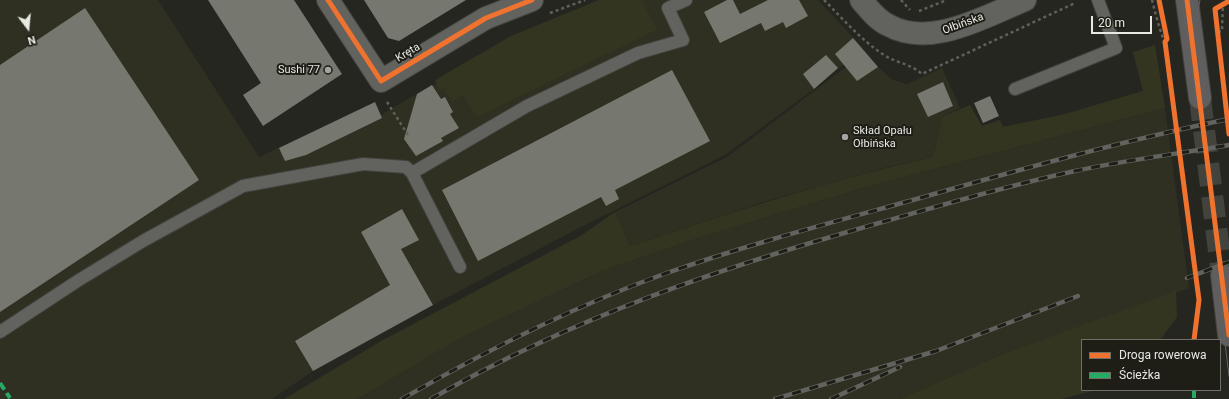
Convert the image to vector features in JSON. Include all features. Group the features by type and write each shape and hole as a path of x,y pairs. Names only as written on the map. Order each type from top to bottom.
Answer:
{"street":[{"name":"Kręta","path":"328,0 381,81 486,18 538,8"},
{"name":"Ołbińska","path":"861,0 889,26 927,34 949,30 1025,0"},
{"path":"1187,0 1200,98"},
{"path":"1222,275 1229,329"}],"lane":[{"path":"412,173 527,106 638,53 683,40 668,8 686,0"},
{"path":"1015,89 1116,48 1098,0"},
{"path":"0,332 79,280 157,233 243,186 363,164 406,167 412,173 460,267"}],"path":[{"path":"538,8 584,0"},
{"path":"824,0 857,33 884,55 908,64 922,74 1074,1"},
{"path":"901,0 914,14 947,0"},
{"path":"1152,0 1159,20 1163,40 1165,42"},
{"path":"1216,30 1222,31 1221,4 1229,1"},
{"path":"1164,20 1167,39 1165,42"},
{"path":"382,105 392,98"},
{"path":"387,102 408,135"}],"shaded area":[{"path":"0,0 158,0 259,157 375,102 381,115 442,80 611,0 818,0 863,48 814,89 725,155 579,228 433,305 313,371 272,399 0,399"},
{"path":"599,0 644,0 642,2 658,29 477,117 463,95 452,102 444,89 440,90 435,80 511,36"},
{"path":"1155,45 1165,108 866,187 695,239 602,271 457,340 358,399 284,399 383,340 582,235 615,212 630,246 743,209 856,176 933,157 942,117 970,105 982,126 1000,120 1003,127 1065,114 1143,91 1133,52"},
{"name":"Skład Opału Ołbińska","path":"864,49 878,67 893,80 907,84 942,68 960,108 942,117 933,157 888,167 773,199 630,246 615,212 727,157 846,67"},
{"path":"1165,108 1189,288 1000,355 900,399 358,399 457,340 602,271 695,239 866,187"},
{"path":"1176,291 1177,317 1161,339 1081,339 1081,391 1092,391 1062,399 900,399 1000,355"}],"building":[{"path":"208,0 294,0 342,74 263,126 243,95 261,83"},
{"path":"364,0 466,0 399,41 388,38"},
{"path":"727,0 733,0 740,14 768,0 799,0 808,16 786,28 783,22 765,31 761,23 720,43 704,12"},
{"path":"85,8 199,180 0,312 0,65"},
{"path":"853,38 878,67 857,81 835,54"},
{"path":"826,55 838,68 814,89 803,74"},
{"path":"672,70 710,141 615,190 619,199 606,206 601,197 478,261 442,190"},
{"path":"943,82 953,106 928,117 917,94"},
{"path":"432,85 441,99 445,97 453,112 450,114 459,128 441,138 443,141 416,156 404,139 417,94"},
{"path":"990,96 999,116 983,123 974,103"},
{"path":"375,102 382,118 306,155 285,161 279,148"},
{"path":"402,209 419,240 401,249 433,305 313,371 295,341 390,285 361,232"}],"tunnel":[{"path":"1200,98 1222,275"}],"tram line":[{"path":"1182,0 1196,100"},
{"path":"1192,0 1205,97"},
{"path":"1197,15 1200,0"},
{"path":"1226,274 1229,301"},
{"path":"1217,277 1229,376"}],"railway":[{"path":"402,399 466,363 530,330 630,287 695,263 788,235 1031,167 1110,146 1229,119"},
{"path":"431,399 484,370 593,319 649,297 763,258 952,202 1050,177 1113,164 1229,145"},
{"path":"1187,278 1229,262"},
{"path":"775,399 936,351 1078,296"},
{"path":"831,399 900,367"}],"marked path":[{"path":"0,383 10,398"},
{"path":"1194,391 1194,399"}],"cycle path":[{"path":"328,0 381,81 486,18 532,0"},
{"path":"1159,0 1167,39 1165,42 1199,300 1194,339"},
{"path":"1187,0 1229,335"},
{"path":"1229,1 1215,9 1229,134"}],"place":[{"name":"Sushi 77","path":"328,70"},
{"name":"Skład Opału Ołbińska","path":"845,137"}]}
